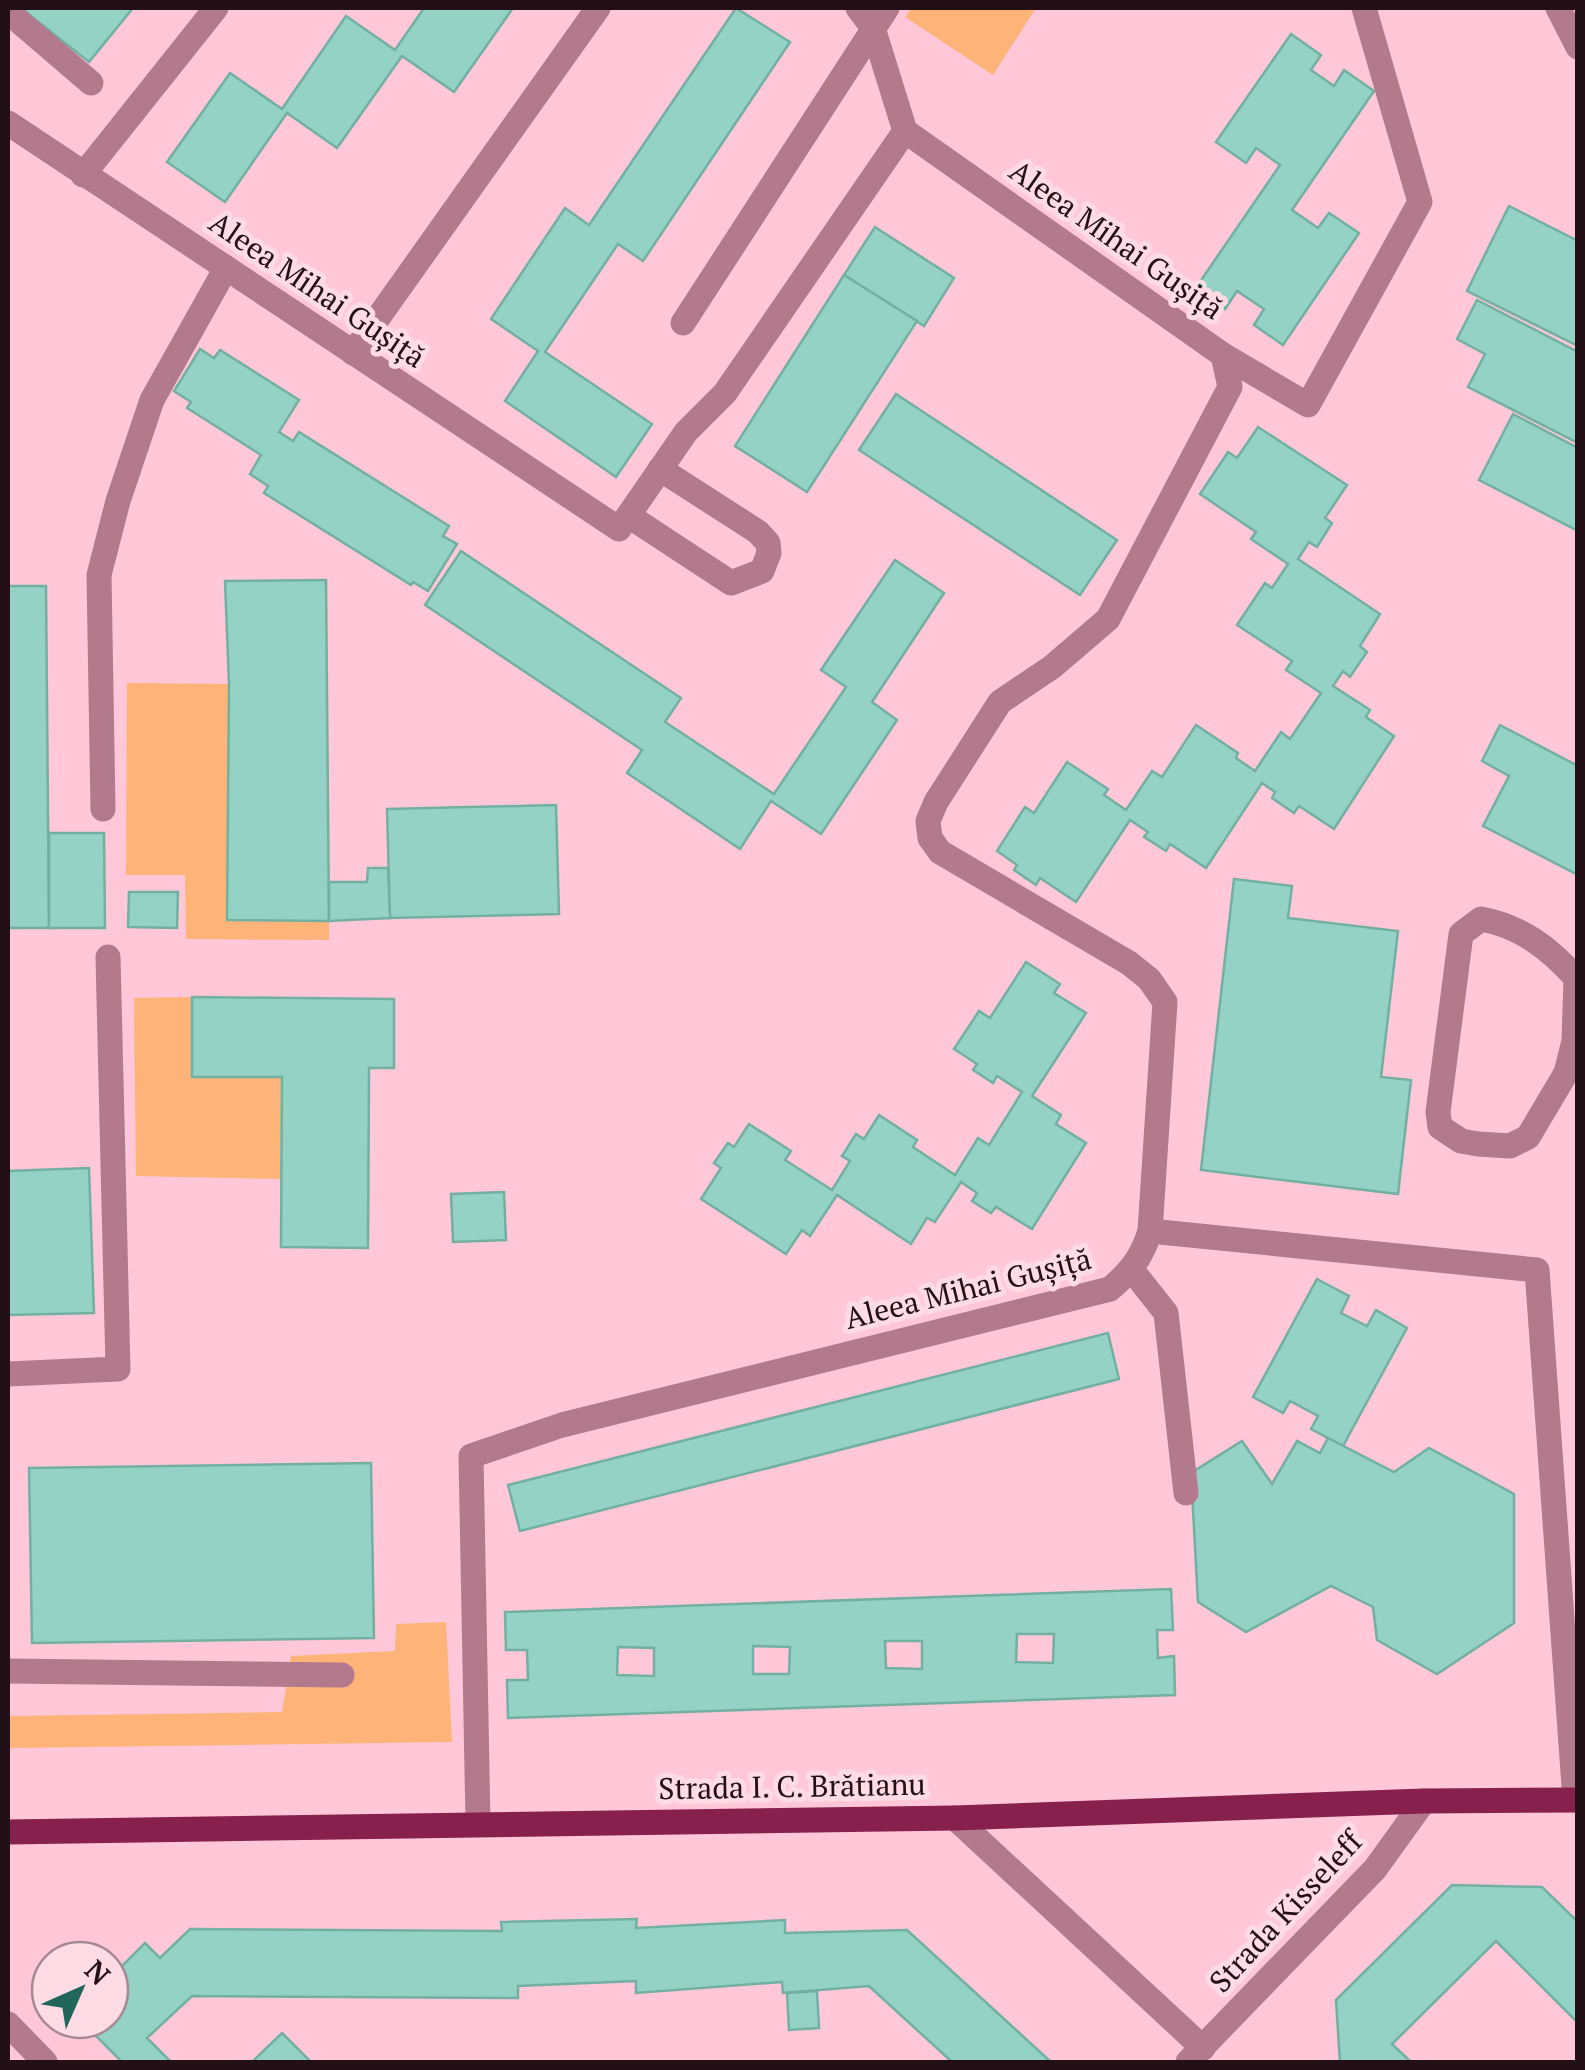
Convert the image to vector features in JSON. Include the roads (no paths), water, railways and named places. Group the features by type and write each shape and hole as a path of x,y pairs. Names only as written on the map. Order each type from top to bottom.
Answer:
{"main road":[{"name":"Strada I. C. Brătianu","path":"8,1832 955,1818 1424,1801 1576,1800"}],"street":[{"path":"84,175 216,8"},
{"path":"353,354 598,8"},
{"path":"1224,356 1308,405 1420,202 1364,8"},
{"path":"1558,8 1578,48"},
{"path":"8,12 91,83"},
{"path":"660,469 758,532 768,543 769,553 762,571 731,584 629,516 660,469 686,432 725,394 905,131 873,14"},
{"path":"683,323 873,14"},
{"name":"Aleea Mihai Gușiță","path":"8,123 620,529 629,516"},
{"name":"Aleea Mihai Gușiță","path":"478,1823 471,1456 562,1425 1110,1289 1132,1270 1144,1252 1150,1231 1165,1002 1149,979 1129,963 940,852 930,838 928,821 1000,702 1052,667 1108,618 1230,387 1224,356 905,131"},
{"path":"103,809 99,575 118,501 152,400 226,268"},
{"path":"1473,922 1494,922 1527,935 1553,952 1576,978 1576,1041 1566,1073 1528,1137 1510,1146 1478,1144 1461,1141 1440,1127 1438,1112 1461,934 1473,922"},
{"path":"8,1374 118,1369 108,957"},
{"path":"1150,1231 1537,1270 1576,1800"},
{"path":"1132,1270 1166,1313 1186,1493"},
{"path":"8,1672 342,1674"},
{"name":"Strada Kisseleff","path":"1202,2058 1376,1868 1424,1801"},
{"path":"955,1818 1202,2058"},
{"path":"8,2024 45,2062"}]}
